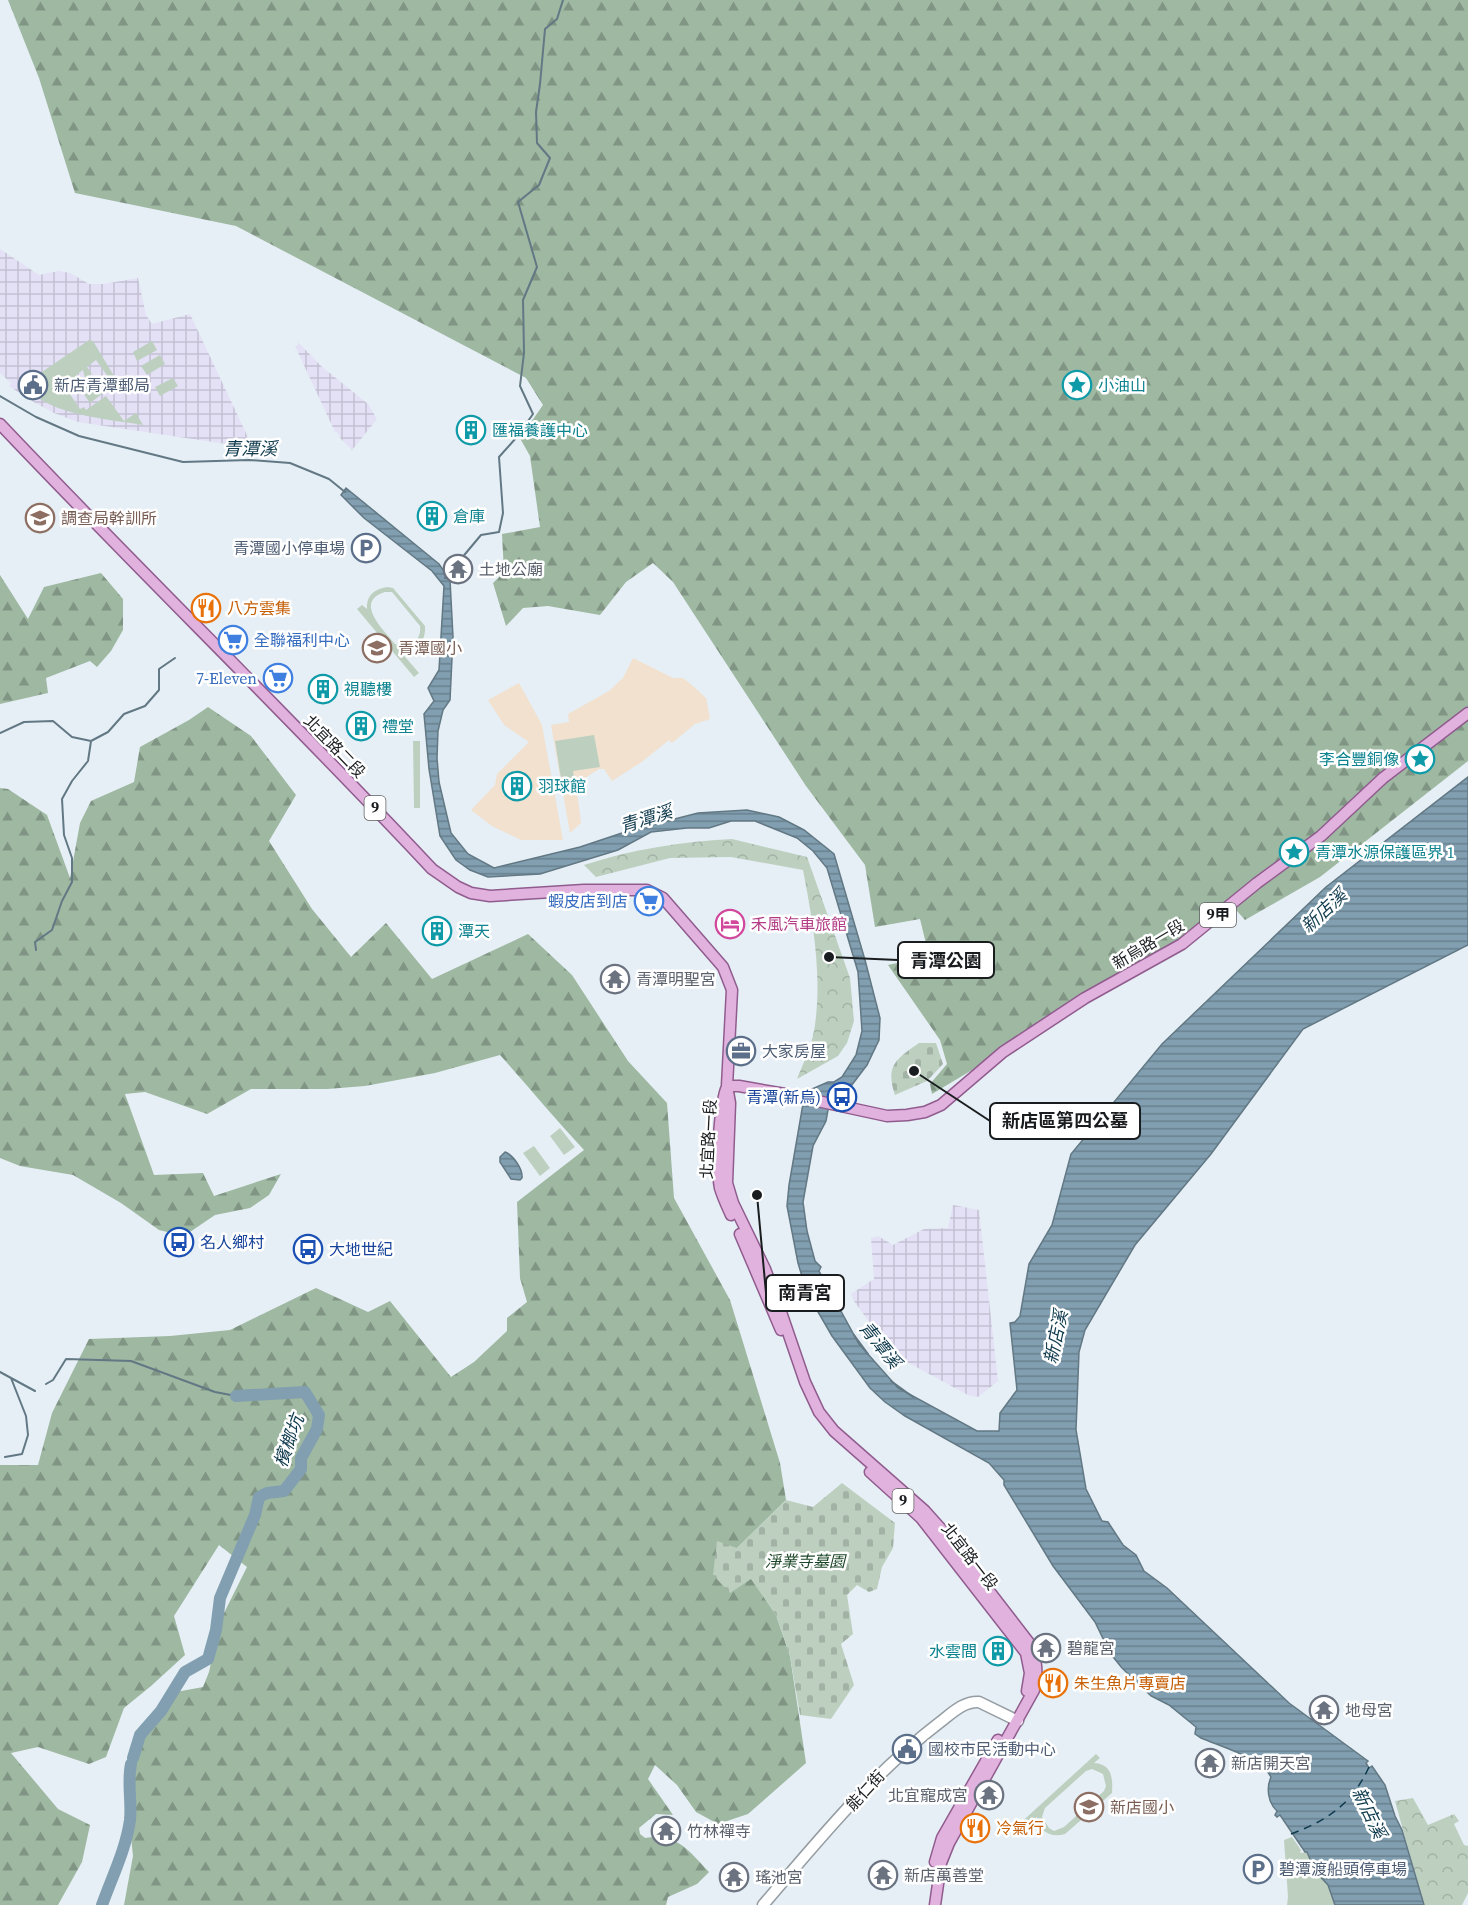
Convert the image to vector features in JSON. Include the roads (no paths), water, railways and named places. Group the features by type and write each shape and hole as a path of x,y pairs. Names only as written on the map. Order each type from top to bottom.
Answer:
{"main road":[{"name":"北宜路二段","path":"0,424 432,869 450,882 471,893 490,896 635,888 647,890 663,898 723,968 731,985 727,1086"},
{"name":"新烏路一段","path":"727,1086 785,1094 887,1116 925,1112 941,1105 1003,1052 1085,998 1182,944 1257,883 1321,836 1383,778 1468,713"},
{"name":"北宜路一段","path":"727,1086 722,1102 720,1187 761,1281 809,1406 829,1435 921,1518 1026,1653 1029,1662 1029,1681 1015,1719 949,1843 941,1863 935,1905"},
{"name":"北宜路一段","path":"928,1905 934,1865 942,1838 1015,1719"}],"street":[{"name":"能仁街","path":"763,1905 882,1771 916,1741 966,1704 972,1702 986,1705 1015,1719"}],"water":[{"name":"新店溪","path":"346,488 439,564 450,580 453,637 450,700 443,710 438,731 437,758 439,782 451,833 468,854 494,868 580,847 628,831 698,813 747,810 779,817 804,830 834,854 880,1018 879,1040 867,1065 851,1086 836,1091 830,1099 826,1121 813,1146 803,1202 807,1231 815,1261 821,1267 819,1271 859,1344 898,1388 977,1431 999,1431 1000,1413 1017,1390 1010,1323 1015,1322 1020,1316 1029,1264 1052,1225 1071,1154 1162,1044 1326,887 1468,777 1468,945 1303,1029 1211,1154 1135,1245 1085,1330 1079,1352 1076,1430 1086,1489 1102,1521 1108,1522 1123,1545 1136,1555 1144,1571 1167,1588 1289,1703 1368,1761 1366,1763 1369,1768 1372,1766 1385,1785 1402,1830 1424,1905 1335,1905 1328,1885 1315,1871 1307,1852 1280,1815 1277,1817 1275,1815 1277,1811 1269,1795 1271,1777 1266,1770 1250,1759 1195,1734 1196,1727 1169,1705 1151,1696 1122,1668 1110,1653 1095,1622 1053,1566 1004,1485 1004,1480 989,1463 905,1416 870,1388 832,1336 807,1293 798,1263 787,1206 805,1092 842,1077 856,1055 862,1031 858,972 827,868 813,851 797,838 755,821 731,821 709,828 651,832 618,850 540,874 488,877 470,870 456,860 440,836 429,769 424,714 434,701 428,688 439,670 444,586 432,571 364,518 341,495"},
{"path":"505,1152 517,1163 522,1174 520,1180 511,1179 500,1162 500,1157"}],"waterway":[{"path":"445,578 481,535 499,532 503,513 499,457 533,414 520,386 524,353 523,300 537,267 518,202 539,185 550,158 537,143 536,112 545,29 557,19 563,0"},
{"name":"青潭溪","path":"0,396 36,417 79,436 183,462 249,460 290,463 329,479 345,492"},
{"path":"0,733 24,722 53,721 72,737 91,741 108,732 124,714 145,706 159,690 159,669 175,658"},
{"path":"36,950 35,942 52,930 62,901 72,882 72,858 64,835 62,799 72,781 88,761 91,741"},
{"name":"青潭溪","path":"854,1335 868,1354"},
{"name":"檳榔坑","path":"46,1384 53,1380 66,1359 131,1361 215,1392 236,1396"},
{"name":"檳榔坑","path":"0,1372 35,1391"},
{"path":"5,1457 22,1454 28,1435 26,1416 11,1378"},
{"name":"青潭溪","path":"891,1381 913,1397"},
{"name":"檳榔坑","path":"133,1758 140,1735 161,1711 185,1672 208,1659 216,1630 220,1598 255,1515 259,1497 267,1493 284,1491 301,1469 301,1458 317,1429 319,1415 305,1392 236,1396"},
{"name":"檳榔坑","path":"102,1905 128,1831 131,1764"}],"place":[{"name":"新店青潭郵局","path":"33,385"},
{"name":"小油山","path":"1077,385"},
{"name":"匯福養護中心","path":"471,430"},
{"name":"倉庫","path":"432,516"},
{"name":"調查局幹訓所","path":"40,518"},
{"name":"青潭國小停車場","path":"366,548"},
{"name":"土地公廟","path":"458,569"},
{"name":"八方雲集","path":"206,608"},
{"name":"全聯福利中心","path":"233,640"},
{"name":"青潭國小","path":"377,648"},
{"name":"7-Eleven","path":"278,678"},
{"name":"視聽樓","path":"323,689"},
{"name":"禮堂","path":"361,726"},
{"name":"李合豐銅像","path":"1420,759"},
{"name":"羽球館","path":"517,786"},
{"name":"青潭水源保護區界 1","path":"1294,852"},
{"name":"蝦皮店到店","path":"649,901"},
{"name":"禾風汽車旅館","path":"730,924"},
{"name":"潭天","path":"437,931"},
{"name":"青潭公園","path":"829,957"},
{"name":"青潭明聖宮","path":"615,979"},
{"name":"大家房屋","path":"741,1051"},
{"name":"新店區第四公墓","path":"914,1071"},
{"name":"青潭(新烏)","path":"842,1097"},
{"name":"南青宮","path":"757,1195"},
{"name":"名人鄉村","path":"179,1242"},
{"name":"大地世紀","path":"308,1249"},
{"name":"碧龍宮","path":"1046,1648"},
{"name":"水雲間","path":"998,1651"},
{"name":"朱生魚片專賣店","path":"1053,1683"},
{"name":"地母宮","path":"1324,1710"},
{"name":"國校市民活動中心","path":"907,1749"},
{"name":"新店開天宮","path":"1210,1763"},
{"name":"北宜寵成宮","path":"989,1795"},
{"name":"新店國小","path":"1089,1807"},
{"name":"冷氣行","path":"975,1828"},
{"name":"竹林禪寺","path":"666,1831"},
{"name":"碧潭渡船頭停車場","path":"1258,1869"},
{"name":"新店萬善堂","path":"883,1875"},
{"name":"瑤池宮","path":"734,1877"}],"park label":[{"name":"淨業寺墓園","path":"805,1561"}]}
